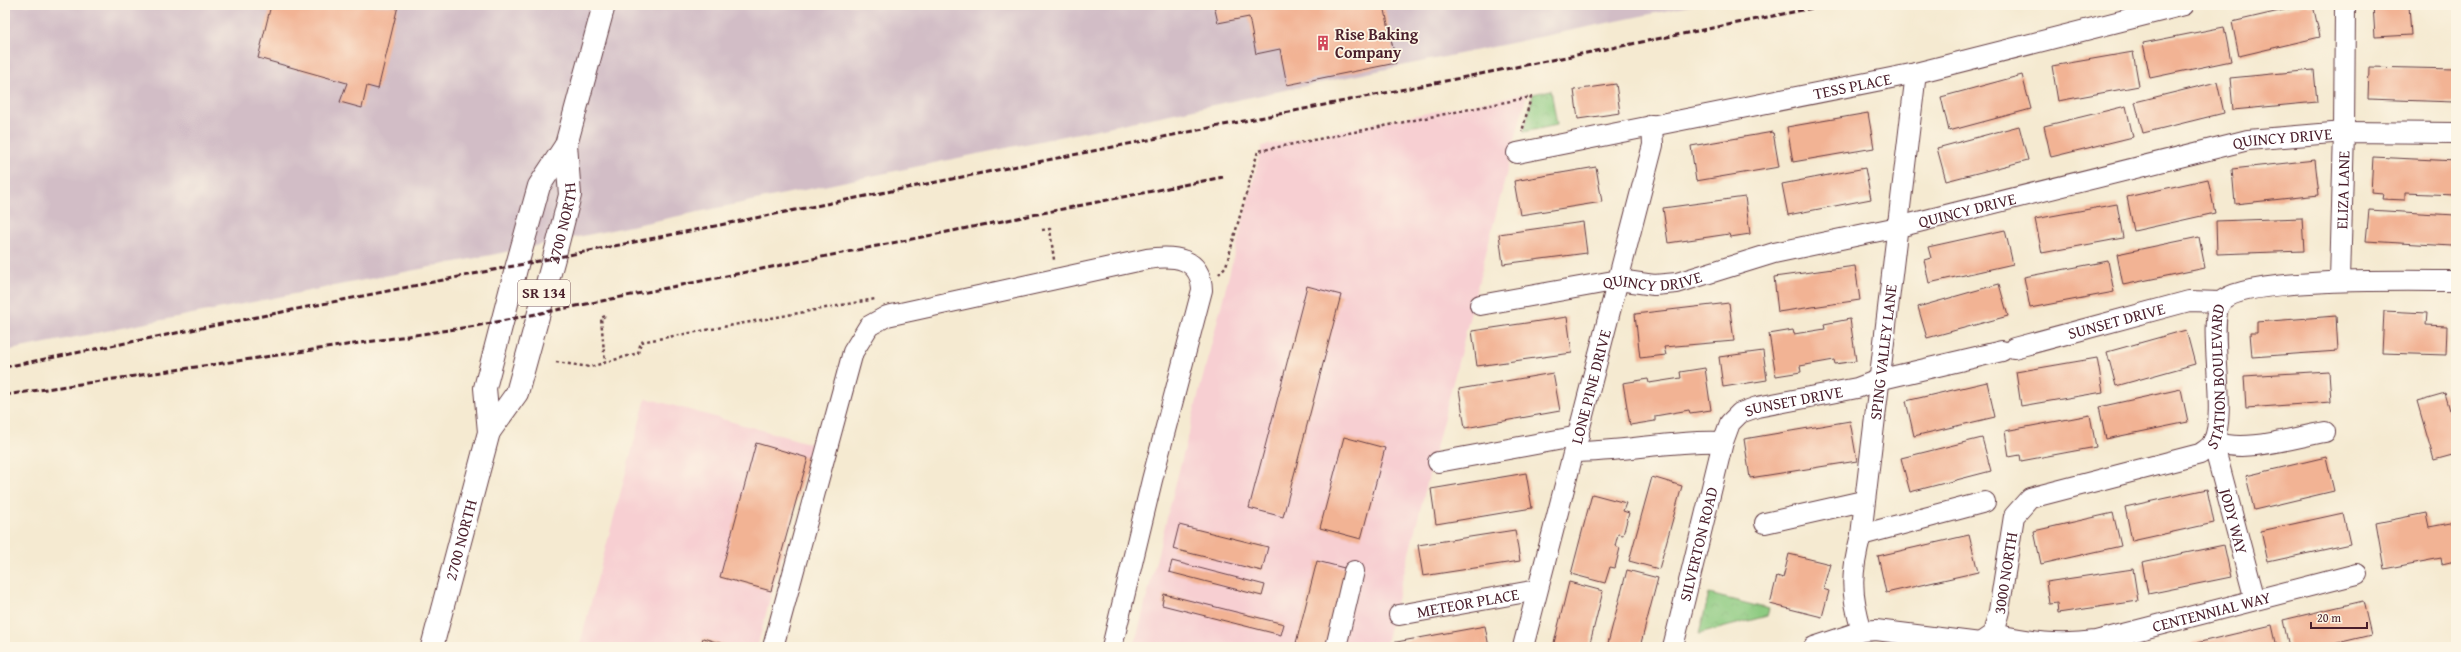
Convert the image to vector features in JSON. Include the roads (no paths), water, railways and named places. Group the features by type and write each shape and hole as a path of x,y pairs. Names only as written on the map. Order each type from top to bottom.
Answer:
{"main road":[{"name":"2700 NORTH","path":"432,647 489,432 485,388 517,265 539,186 566,145 604,5"},
{"name":"2700 NORTH","path":"489,432 517,393 559,237 570,195 566,145"}],"street":[{"name":"TESS PLACE","path":"1517,153 1916,72 2184,5"},
{"name":"ELIZA LANE","path":"2340,280 2344,132 2345,5"},
{"name":"SPING VALLEY LANE","path":"1871,636 1855,608 1852,586 1860,535 1916,72"},
{"name":"LONE PINE DRIVE","path":"1523,647 1653,145 1652,125"},
{"name":"QUINCY DRIVE","path":"1480,305 1618,280 1654,285 1677,283 1774,253 1898,227 2248,140 2344,132 2456,133"},
{"path":"773,647 853,352 869,326 887,316 1147,259 1172,257 1184,260 1195,268 1201,282 1202,290 1152,480 1112,647"},
{"name":"STATION BOULEVARD","path":"2014,516 2030,498 2200,454 2213,442 2219,419 2216,319 2221,302 2226,297 2248,291 2340,280 2450,281"},
{"name":"SUNSET DRIVE","path":"1723,442 1730,423 1740,413 1757,407 1857,388 1878,380 2008,349 2189,301 2221,302"},
{"path":"2213,442 2229,447 2244,446 2325,432"},
{"path":"1438,462 1576,444 1606,452 1691,441 1723,442"},
{"name":"SILVERTON ROAD","path":"1673,647 1723,442"},
{"name":"JODY WAY","path":"2213,442 2255,600"},
{"path":"1765,523 1863,501"},
{"path":"1860,535 1985,502"},
{"name":"3000 NORTH","path":"1984,641 1999,610 2014,516"},
{"path":"1336,647 1354,571"},
{"name":"CENTENNIAL WAY","path":"1814,647 1871,636 1984,641 2022,640 2064,645 2084,642 2358,574"},
{"name":"METEOR PLACE","path":"1399,615 1537,590"}],"railway":[{"path":"5,367 1828,5"},
{"path":"5,395 476,326 1223,177"}],"place":[{"name":"Rise Baking Company","path":"1323,43"}]}
